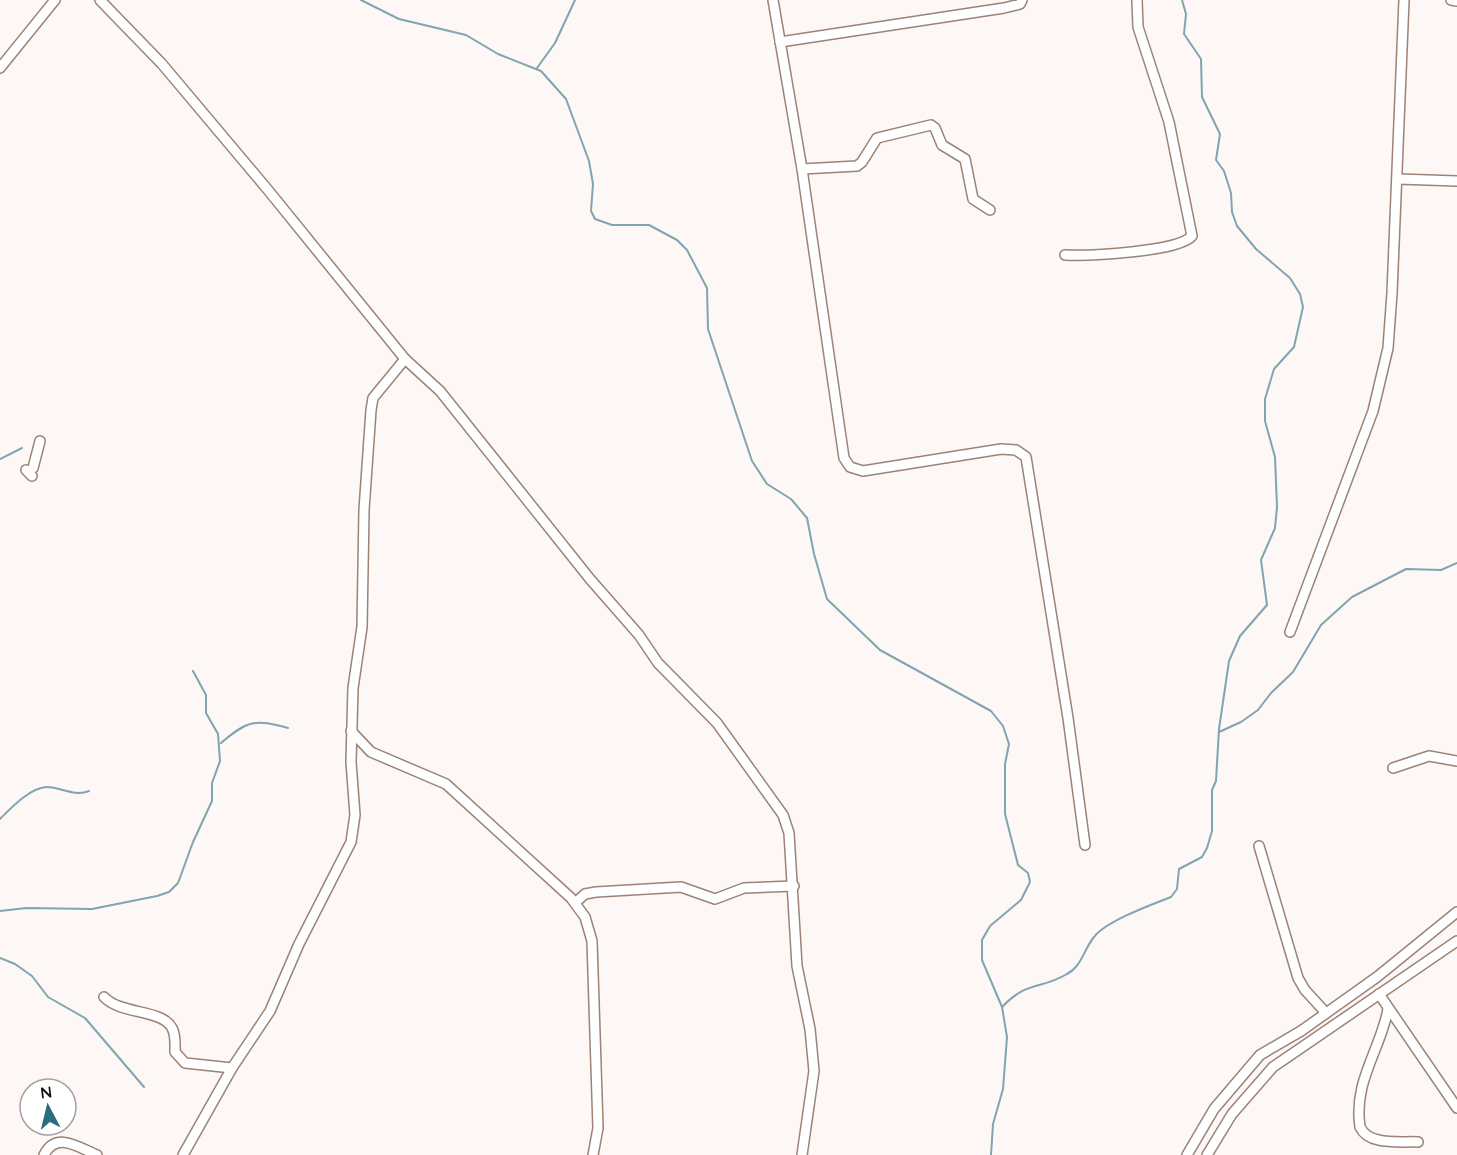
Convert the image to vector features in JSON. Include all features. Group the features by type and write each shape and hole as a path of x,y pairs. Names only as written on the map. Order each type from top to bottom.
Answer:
{"street":[{"path":"0,68 55,0"},
{"path":"100,0 184,91 405,359 440,392 590,579 639,635 658,663 731,742 786,820 794,886 797,966 810,1029 814,1071 802,1155"},
{"path":"773,0 802,169 846,464 855,470 863,471 939,457 1010,448 1021,452 1029,464 1085,845"},
{"path":"780,42 1004,8 1020,4 1022,0 1032,0"},
{"path":"1065,255 1095,256 1132,251 1183,242 1192,236 1169,122 1138,27 1137,0"},
{"path":"1290,633 1373,411 1384,374 1392,303 1404,0"},
{"path":"1451,0 1457,0"},
{"path":"802,169 857,166 877,138 931,125 935,128 942,145 965,159 973,199 990,210"},
{"path":"1398,179 1457,181"},
{"path":"183,1155 232,1068 270,1011 299,944 351,842 355,815 351,731 353,688 362,627 364,510 371,410 373,398 405,359"},
{"path":"30,472 40,441"},
{"path":"351,731 371,752 446,784 576,902 585,917 592,941 598,1128 593,1155"},
{"path":"1393,768 1429,756 1457,761"},
{"path":"1259,846 1299,978 1305,990 1326,1013"},
{"path":"576,902 585,894 596,892 681,887 715,899 744,888 794,886"},
{"path":"1187,1155 1214,1109 1260,1055 1326,1013 1417,946 1457,912"},
{"path":"1207,1155 1232,1114 1273,1067 1457,941"},
{"path":"1379,994 1457,1108"},
{"path":"104,997 110,1004 166,1022 174,1033 175,1052 185,1063 232,1068"},
{"path":"1388,1009 1364,1076 1360,1127 1363,1134 1374,1139 1418,1142"},
{"path":"44,1155 52,1144 59,1141 68,1142 97,1155"}],"waterway":[{"path":"361,0 399,19 466,35 498,54 541,71 566,99 589,161 593,184 591,211 595,219 612,225 649,225 677,240 687,250 707,288 708,329 752,461 767,484 791,499 807,518 814,554 827,599 880,650 991,711 1003,726 1009,744 1005,764 1005,814 1018,865 1028,873 1030,882 1021,900 990,926 982,940 982,960 1002,1007 1007,1037 1003,1089 993,1124 991,1155"},
{"path":"537,68 555,43 575,0"},
{"path":"1002,1007 1019,993 1058,979 1072,971 1094,937 1109,925 1171,897 1177,889 1179,869 1202,857 1212,831 1212,790 1216,781 1219,729 1229,661 1240,636 1267,605 1261,560 1275,528 1277,507 1275,457 1265,421 1265,399 1274,369 1294,347 1303,307 1300,294 1290,278 1256,249 1237,226 1232,212 1231,193 1224,171 1216,160 1220,134 1202,97 1201,59 1184,34 1186,14 1182,0"},
{"path":"0,459 22,448"},
{"path":"1219,732 1241,722 1258,710 1271,693 1293,672 1321,625 1352,597 1406,569 1441,570 1457,563"},
{"path":"0,911 26,908 92,909 157,896 169,892 178,883 193,842 212,801 212,783 220,761 218,734 206,713 206,695 193,671"},
{"path":"221,743 238,730 252,724 267,723 288,728"},
{"path":"0,819 34,790 52,787 78,793 89,791"},
{"path":"0,958 15,964 32,976 48,997 85,1018 144,1087"}]}
